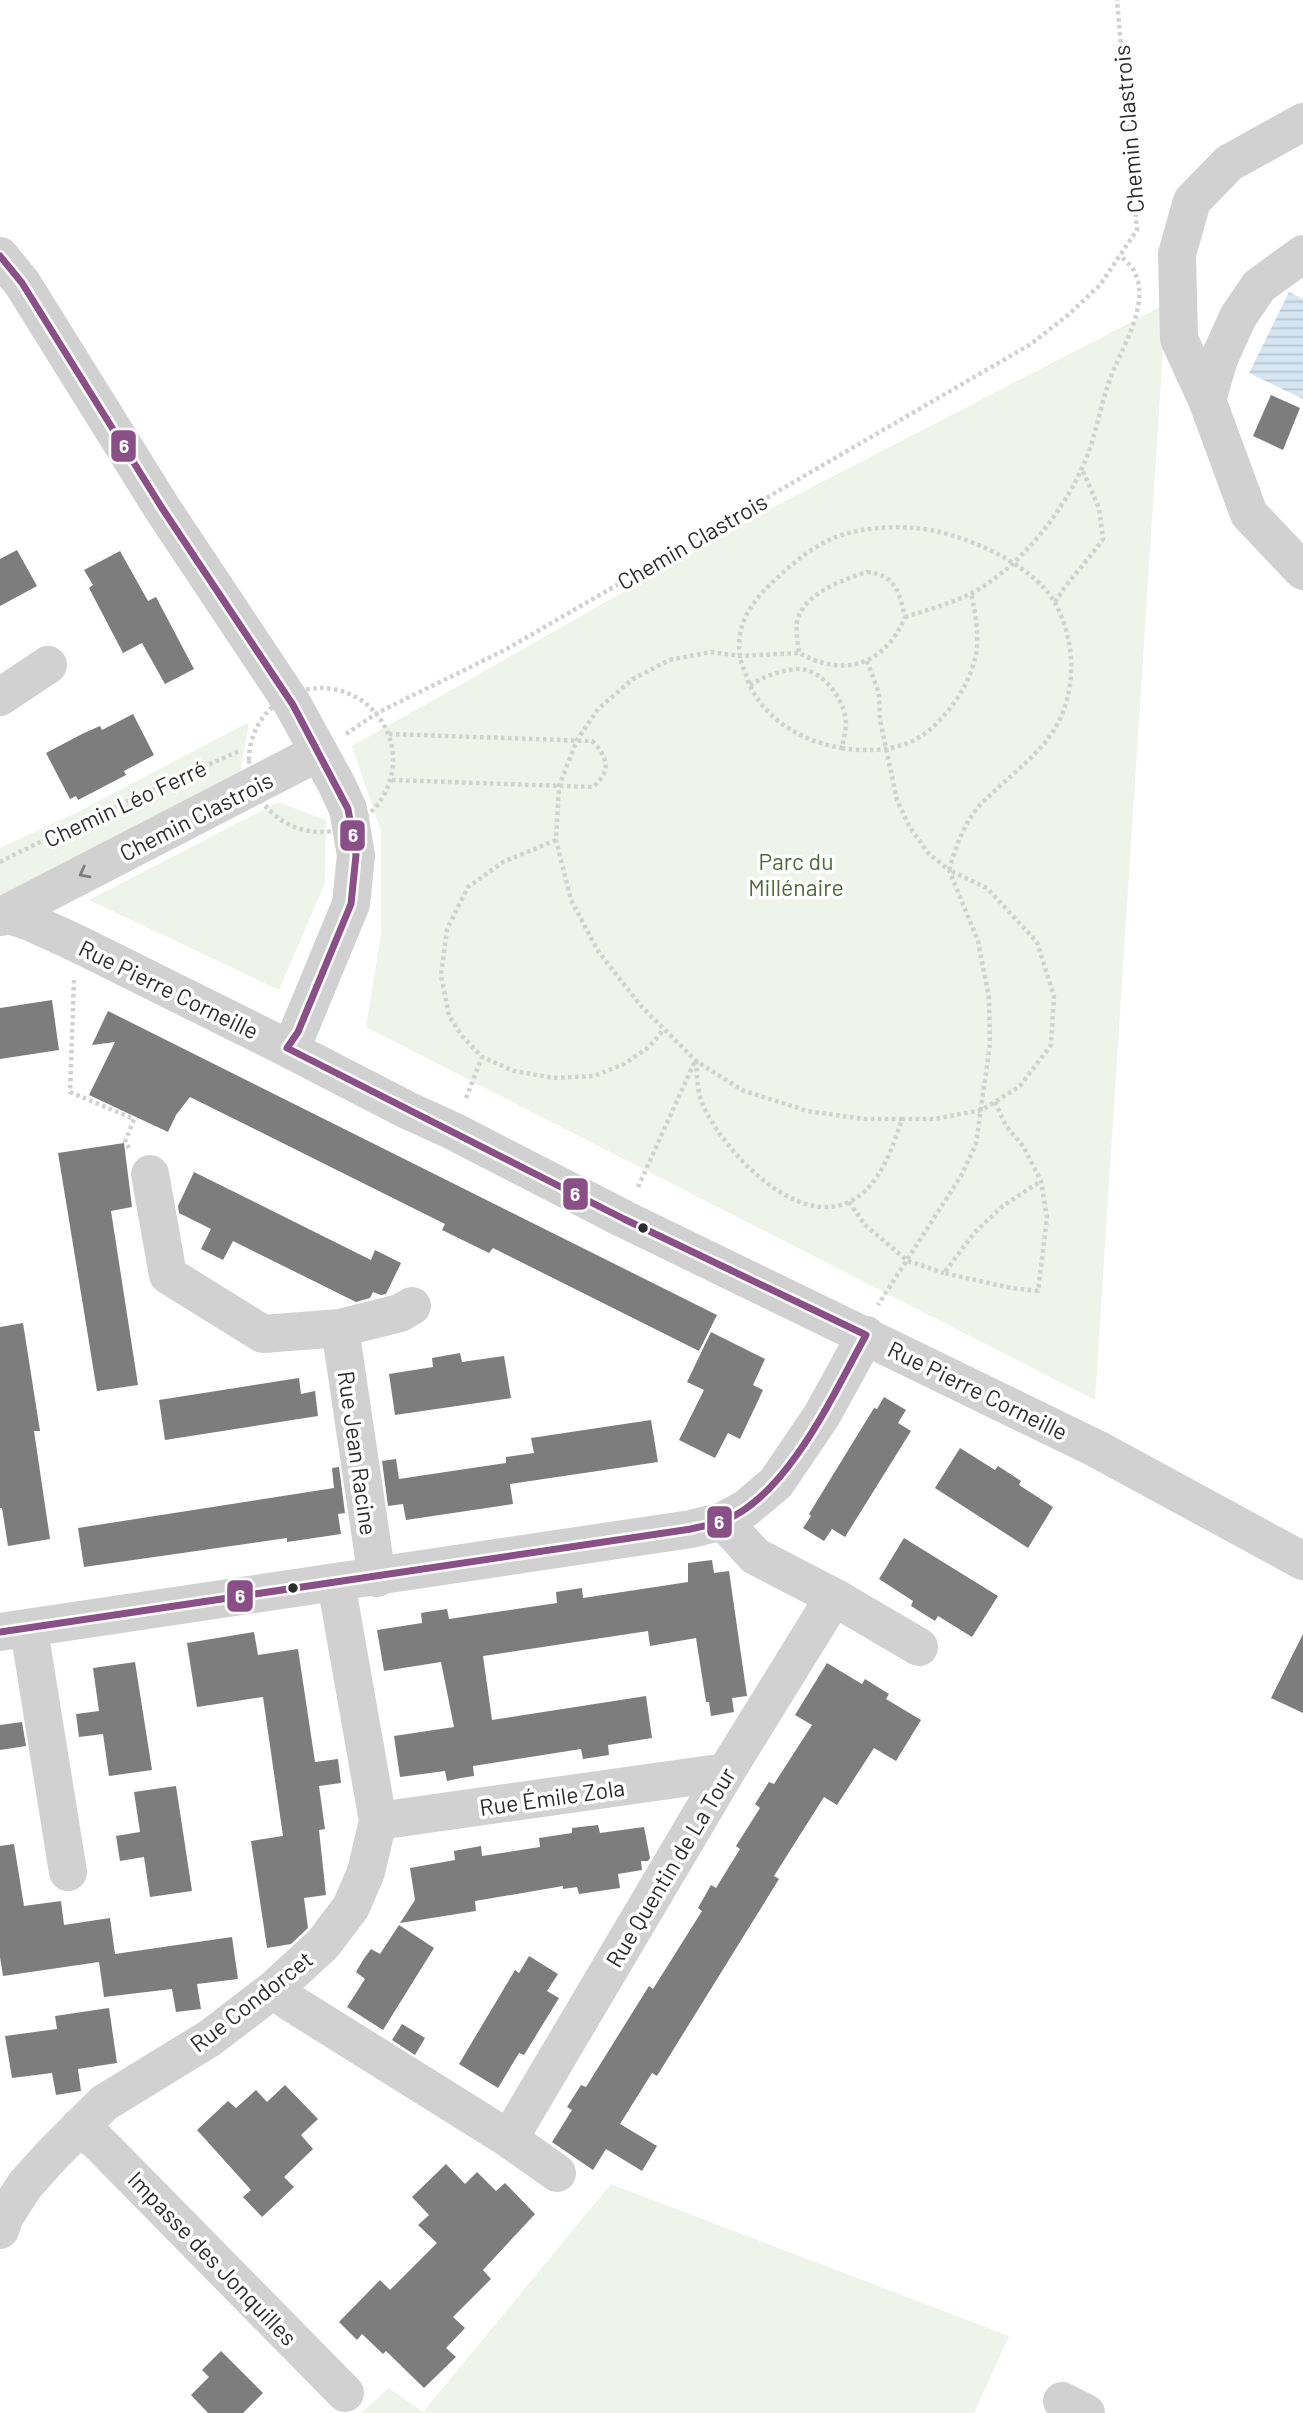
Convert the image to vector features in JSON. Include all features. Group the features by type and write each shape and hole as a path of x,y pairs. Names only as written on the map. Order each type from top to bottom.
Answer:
{"street":[{"path":"1303,122 1229,163 1192,201 1177,254 1179,339 1207,400 1249,514 1303,571"},
{"path":"1207,400 1219,359 1238,317 1259,286 1303,254"},
{"path":"0,256 22,283 162,508 293,705 348,809 356,855 351,904 298,1032 287,1048"},
{"path":"0,697 48,665"},
{"name":"Chemin Clastrois","path":"3,916 319,752"},
{"name":"Rue Pierre Corneille","path":"3,916 30,922 76,943 624,1219 1097,1449 1303,1561"},
{"path":"150,1174 168,1275 263,1334 340,1328 400,1313 412,1306"},
{"name":"Rue Jean Racine","path":"340,1328 377,1578"},
{"path":"68,1872 14,1631 691,1530 723,1521 745,1509 776,1483 822,1415 866,1335"},
{"path":"723,1521 755,1556 834,1597 919,1647"},
{"name":"Rue Condorcet","path":"0,2230 5,2216 25,2185 104,2103 210,2038 274,1989 323,1944 351,1907 366,1872 378,1821 337,1583"},
{"name":"Rue Quentin de La Tour","path":"509,2139 726,1772 834,1597"},
{"name":"Rue Émile Zola","path":"378,1821 726,1772"},
{"path":"274,1989 290,2002 509,2139 557,2173"},
{"name":"Impasse des Jonquilles","path":"79,2127 98,2142 345,2393"}],"path":[{"name":"Chemin Clastrois","path":"319,752 377,713 505,650 1031,344 1100,285 1137,230 1117,0"},
{"path":"905,617 971,593 995,578 1040,537 1053,519 1082,469 1109,381 1140,304 1135,272 1120,255"},
{"path":"1055,602 1068,581 1085,565 1103,539 1099,508 1082,469"},
{"path":"866,1335 878,1305 961,1176 976,1143 989,1044 989,998 978,941 949,870 959,838 979,806 1042,748 1064,713 1071,674 1068,636 1055,602 1037,580 1012,562 977,543 917,528 880,528 837,537 807,552 754,599 741,625 740,656 750,685 753,693 774,719 795,733 825,746 886,749 916,739 941,719 965,688 977,649 976,619 971,593"},
{"path":"799,653 797,622 800,613 817,596 838,582 867,572 881,573 894,583 905,617 898,634 867,661 849,667 813,661 799,653 740,656 711,652 669,660 633,679 598,709 578,740 559,786 556,840 571,900 598,951 640,1006 696,1060 742,1090 807,1111 864,1119 934,1119 982,1110 1020,1086 1051,1045 1054,996 1037,942 986,888 949,870 928,853 909,825 897,800 880,720 879,693 867,661"},
{"path":"750,685 761,678 799,669 815,675 831,687 841,704 846,724 842,748"},
{"path":"390,734 592,741 602,750 607,765 604,777 593,787 392,780"},
{"name":"Chemin Léo Ferré","path":"0,862 66,829 250,746"},
{"path":"556,840 503,862 468,887 447,929 441,975 449,1016 462,1036 482,1057 514,1071 554,1078 594,1076 624,1064 649,1047 664,1029"},
{"path":"76,943 70,1092 134,1119 125,1143 150,1174"},
{"path":"453,1131 482,1057"},
{"path":"696,1060 702,1101 726,1142 775,1189 802,1203 826,1207 849,1202 871,1185 889,1157 902,1119"},
{"path":"624,1219 696,1060"},
{"path":"849,1202 865,1226 908,1261 944,1273 1011,1288 1038,1291 1047,1218 1041,1181 1023,1146 1006,1126 995,1101"},
{"path":"944,1273 975,1232 1003,1206 1041,1181"}],"green space":[{"name":"Parc du Millénaire","path":"1166,304 1095,1400 366,1027 381,934 381,831 352,746 770,509"},
{"path":"249,722 239,780 0,901 0,848 78,812"},
{"path":"278,802 326,820 325,883 279,990 89,900"},
{"path":"611,2184 1009,2336 974,2413 361,2413 389,2388 423,2412"}],"water":[{"path":"1289,292 1303,299 1303,399 1249,373"}],"building":[{"path":"1271,395 1300,408 1283,450 1253,436"},
{"path":"17,550 37,586 0,606 0,559"},
{"path":"120,551 148,601 156,597 194,669 165,684 142,643 123,653 89,588 93,585 84,570"},
{"path":"133,714 154,755 124,771 126,775 78,800 76,796 70,799 46,753 82,734 100,726 102,730"},
{"path":"52,1000 59,1050 0,1059 0,1008"},
{"path":"108,1011 717,1315 699,1351 493,1248 489,1253 442,1230 445,1224 190,1097 176,1115 168,1132 89,1095 115,1042 92,1045"},
{"path":"124,1143 132,1207 111,1211 138,1385 97,1391 58,1153"},
{"path":"194,1172 371,1260 375,1250 401,1263 386,1294 373,1292 370,1298 356,1302 233,1241 223,1260 201,1249 211,1229 179,1213 178,1206"},
{"path":"23,1323 40,1431 34,1431 50,1539 8,1546 0,1508 0,1327"},
{"path":"711,1332 765,1359 753,1385 763,1390 740,1439 728,1433 715,1458 679,1440 704,1390 687,1382"},
{"path":"460,1353 462,1362 504,1356 511,1398 395,1415 389,1374 433,1367 432,1358"},
{"path":"299,1378 301,1394 315,1391 318,1416 165,1440 159,1400"},
{"path":"884,1397 906,1410 898,1423 911,1431 845,1537 832,1529 824,1541 803,1528 874,1408 877,1409"},
{"path":"651,1420 658,1462 510,1484 513,1504 406,1520 403,1504 388,1506 382,1461 396,1459 399,1479 506,1463 506,1457 534,1453 531,1438"},
{"path":"960,1448 995,1470 998,1466 1021,1481 1019,1485 1053,1507 1028,1548 935,1488"},
{"path":"339,1467 345,1513 338,1514 341,1534 287,1542 287,1538 84,1567 78,1528 334,1488 332,1468"},
{"path":"904,1538 998,1596 972,1637 938,1616 935,1621 911,1606 913,1601 879,1579"},
{"path":"712,1560 714,1573 729,1571 747,1696 732,1698 734,1712 711,1716 709,1702 706,1702 696,1638 650,1646 648,1631 483,1656 492,1720 646,1696 652,1738 608,1745 609,1755 583,1759 581,1749 473,1766 474,1776 447,1781 445,1771 400,1777 394,1736 454,1727 441,1662 384,1671 377,1630 422,1623 421,1613 433,1611 447,1609 449,1619 557,1603 556,1592 582,1588 583,1598 688,1582 688,1563"},
{"path":"254,1632 258,1655 298,1649 315,1762 338,1759 341,1783 319,1786 325,1829 319,1830 326,1895 304,1898 308,1928 291,1944 267,1948 251,1841 283,1836 263,1697 197,1707 187,1643"},
{"path":"1303,1634 1303,1713 1271,1698"},
{"path":"135,1662 152,1770 109,1776 103,1734 79,1737 76,1714 99,1711 93,1668"},
{"path":"827,1663 862,1684 865,1679 889,1694 886,1699 921,1720 896,1761 874,1748 837,1805 824,1797 774,1876 779,1879 657,2076 652,2073 620,2124 657,2146 642,2171 606,2149 593,2170 552,2142 572,2110 567,2107 581,2085 586,2087 649,1986 653,1989 702,1911 698,1908 711,1885 716,1888 740,1849 736,1846 760,1808 755,1804 769,1782 774,1784 812,1725 795,1715"},
{"path":"22,1722 26,1746 0,1750 0,1725"},
{"path":"176,1786 192,1891 150,1897 144,1857 120,1861 116,1836 140,1832 134,1792"},
{"path":"598,1825 600,1833 644,1827 650,1858 648,1861 641,1861 642,1870 618,1874 620,1888 579,1894 577,1887 563,1889 563,1886 475,1901 476,1911 400,1923 415,1900 410,1868 455,1860 454,1851 481,1846 482,1856 540,1847 539,1838 572,1833 572,1828"},
{"path":"14,1844 24,1906 61,1901 64,1925 110,1918 115,1954 232,1937 238,1979 197,1984 201,2009 176,2012 172,1989 104,1997 99,1962 3,1976 0,1957 0,1846"},
{"path":"399,1925 434,1948 383,2030 347,2007 365,1979 356,1972 363,1960 371,1949 380,1954"},
{"path":"529,1956 558,1974 547,1991 559,1998 524,2055 519,2053 498,2088 459,2064 515,1970 519,1973"},
{"path":"109,2008 117,2063 78,2069 81,2091 56,2095 52,2073 12,2078 5,2036 57,2029 55,2016"},
{"path":"402,2024 425,2038 415,2055 392,2040"},
{"path":"285,2085 318,2119 301,2135 313,2149 284,2177 294,2187 262,2217 243,2197 251,2190 197,2130 228,2101 236,2108 256,2090 267,2102"},
{"path":"446,2164 465,2184 477,2172 496,2191 505,2183 535,2214 483,2270 491,2279 453,2317 465,2328 446,2348 456,2357 424,2388 386,2351 383,2354 362,2334 357,2340 339,2322 380,2280 390,2290 437,2243 418,2225 429,2215 412,2197"},
{"path":"221,2351 263,2393 243,2413 208,2413 191,2395 209,2377 202,2370"}],"transit line":[{"name":"6","path":"0,256 22,283 162,508 293,705 348,809 356,855 351,904 298,1032 287,1048"},
{"name":"6","path":"287,1048 624,1219 866,1335"},
{"name":"6","path":"0,1632 691,1529 723,1521 746,1508 768,1490 788,1467 824,1413 866,1335"}]}
